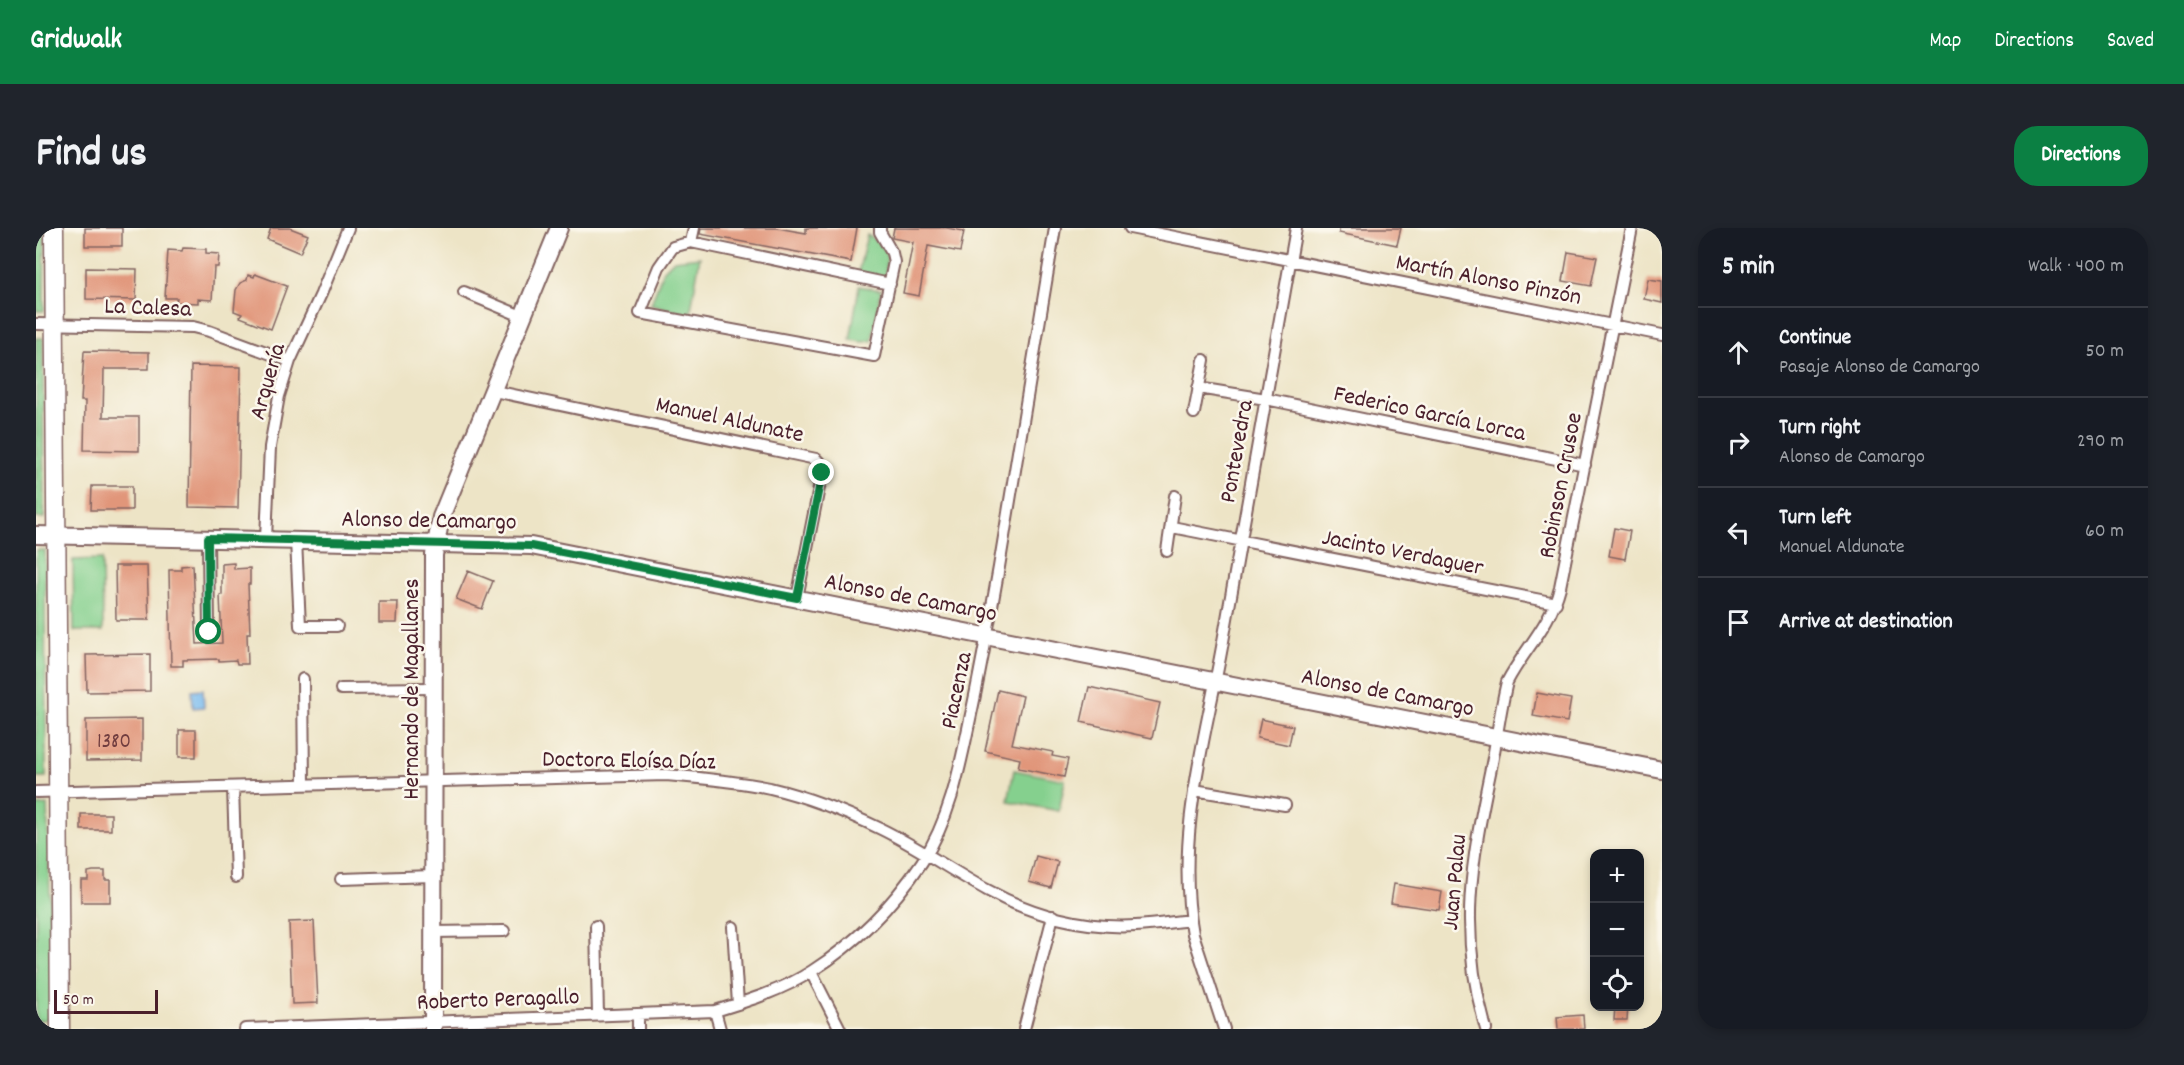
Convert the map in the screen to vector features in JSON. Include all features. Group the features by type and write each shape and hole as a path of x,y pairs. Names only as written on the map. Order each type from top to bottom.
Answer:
{"main road":[{"path":"54,228 60,1029"}],"street":[{"path":"338,228 341,243"},
{"name":"Arquería","path":"266,539 270,447 279,396 290,361 348,228"},
{"name":"Hernando de Magallanes","path":"433,1025 433,687 436,542 441,517 494,391 558,228"},
{"path":"691,242 694,228"},
{"path":"880,228 894,262 890,284 874,356 640,313 659,267 673,247 691,242 890,284"},
{"name":"Piacenza","path":"715,1011 776,990 811,972 844,948 876,920 902,889 926,855 940,825 954,788 987,636 1055,228"},
{"name":"Martín Alonso Pinzón","path":"1130,228 1662,334"},
{"name":"Pontevedra","path":"1224,1029 1190,920 1188,852 1194,790 1216,682 1296,228"},
{"name":"Robinson Crusoe","path":"1497,737 1508,682 1515,668 1547,623 1556,603 1632,228"},
{"path":"464,292 524,316"},
{"name":"La Calesa","path":"36,324 193,327 290,361"},
{"path":"1194,412 1204,360"},
{"name":"Federico García Lorca","path":"1198,388 1266,399 1585,465"},
{"name":"Manuel Aldunate","path":"494,391 816,459 822,465 822,473 797,598"},
{"path":"1167,551 1175,496"},
{"name":"Jacinto Verdaguer","path":"1172,527 1556,603"},
{"name":"Alonso de Camargo","path":"36,535 436,542 531,546 1662,770"},
{"path":"208,538 209,632"},
{"path":"296,540 300,626 337,626"},
{"path":"303,679 304,784"},
{"path":"341,689 433,687"},
{"name":"Juan Palau","path":"1486,1029 1476,993 1469,948 1468,906 1473,857 1497,737"},
{"name":"Doctora Eloísa Díaz","path":"36,792 666,775 727,781 770,788 839,810 882,829 989,892 1033,910 1074,922 1105,926 1136,926 1190,920"},
{"path":"233,788 236,877"},
{"path":"1194,790 1286,806"},
{"path":"341,879 433,876"},
{"path":"1024,1029 1053,916"},
{"path":"596,926 598,1015"},
{"path":"733,927 738,1004"},
{"path":"433,932 504,931"},
{"path":"811,972 840,1029"},
{"path":"715,1011 720,1029"},
{"name":"Roberto Peragallo","path":"246,1029 433,1025 598,1015 715,1011"},
{"path":"638,1014 638,1029"}],"green space":[{"path":"36,228 45,228 44,311 36,311"},
{"path":"867,235 880,244 886,252 885,279 858,273"},
{"path":"700,257 690,315 651,304 663,271 674,260"},
{"path":"859,286 881,290 872,341 850,340"},
{"path":"36,338 43,338 44,518 36,518"},
{"path":"36,550 45,550 46,777 36,777"},
{"path":"102,559 103,631 74,631 73,560"},
{"path":"1014,770 1065,780 1059,811 1008,801"},
{"path":"47,805 54,1018 36,1021 36,806"}],"water":[{"path":"203,689 204,707 193,708 192,690"}],"building":[{"path":"85,228 122,228 122,246 85,246"},
{"path":"271,228 290,228 308,235 300,253 267,239"},
{"path":"701,228 777,228 806,233 806,228 857,228 851,262 700,234"},
{"path":"894,228 947,228 964,231 960,252 928,246 919,296 903,293 913,242 892,238"},
{"path":"1339,228 1401,228 1397,245 1339,233"},
{"path":"183,248 206,249 206,253 219,254 218,267 214,267 212,300 198,299 198,303 176,302 177,298 165,298 168,250 182,251"},
{"path":"1568,252 1597,257 1591,286 1563,281"},
{"path":"86,268 137,269 136,300 86,299"},
{"path":"255,274 287,286 271,329 240,317 242,314 234,311 236,290 240,283 247,280 248,275 254,277"},
{"path":"1648,279 1662,281 1662,303 1644,299"},
{"path":"84,351 149,352 149,369 104,369 103,417 139,417 139,451 84,450 85,401 81,401"},
{"path":"191,366 241,367 238,508 189,507"},
{"path":"92,486 132,486 132,510 91,510"},
{"path":"1614,528 1630,531 1625,559 1609,556"},
{"path":"234,563 234,569 250,568 248,664 237,664 236,660 219,661 219,659 183,660 183,666 171,666 169,570 181,570 181,566 193,565 197,644 222,643 220,595 222,595 222,564"},
{"path":"115,566 147,566 149,620 116,620"},
{"path":"468,571 493,581 482,609 456,599"},
{"path":"379,602 398,602 397,623 379,623"},
{"path":"150,654 150,691 87,692 86,655"},
{"path":"1089,687 1160,703 1152,738 1081,722"},
{"path":"998,690 1023,696 1012,744 1053,752 1052,756 1068,759 1064,777 1018,768 1020,759 985,751"},
{"path":"1537,693 1571,699 1567,722 1533,716"},
{"path":"142,719 142,760 86,761 86,720"},
{"path":"1261,719 1293,726 1289,745 1257,738"},
{"path":"179,730 196,730 196,757 179,757"},
{"path":"81,814 111,814 111,830 81,830"},
{"path":"1036,856 1058,862 1051,888 1029,882"},
{"path":"105,871 105,880 110,880 110,902 81,902 81,880 88,880 88,872"},
{"path":"1394,884 1442,892 1439,910 1391,903"},
{"path":"314,921 318,1003 292,1004 289,922"},
{"path":"1615,1011 1628,1011 1627,1020 1614,1020"},
{"path":"1583,1015 1584,1029 1558,1029 1557,1017"}],"route":[{"path":"209,632 208,538 531,546 797,598 822,473"}]}
